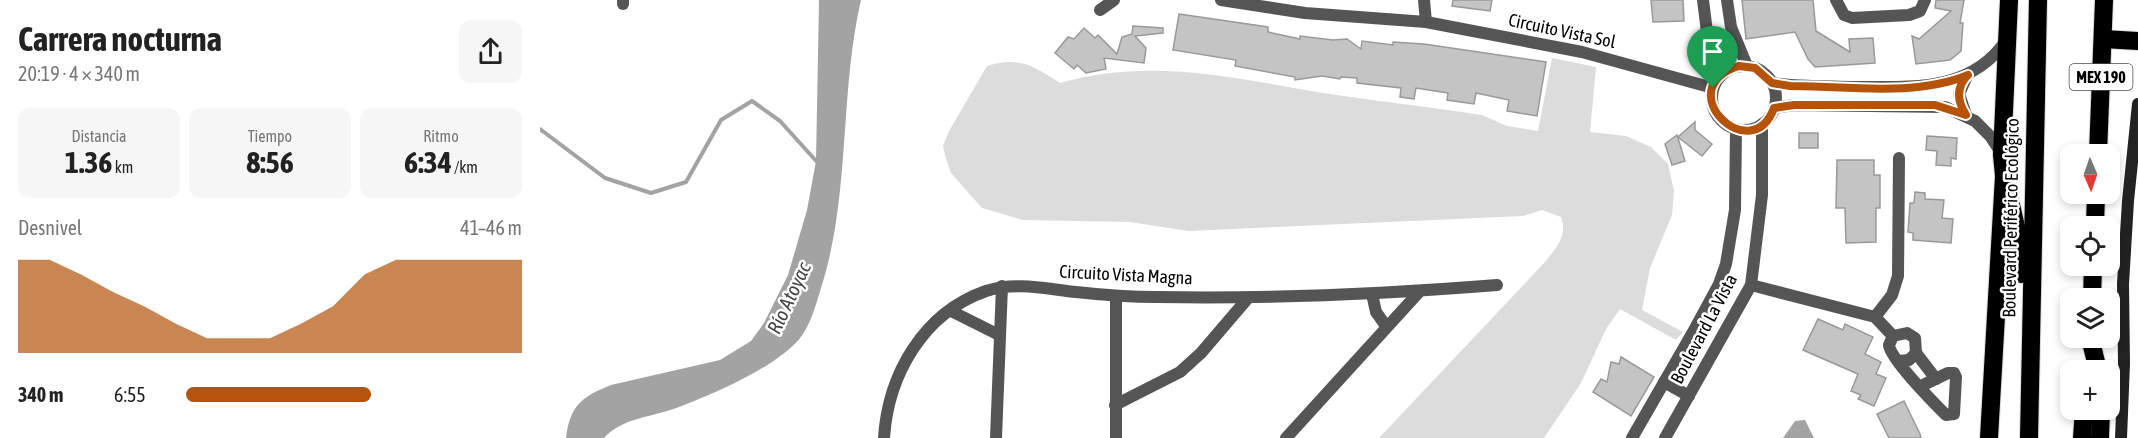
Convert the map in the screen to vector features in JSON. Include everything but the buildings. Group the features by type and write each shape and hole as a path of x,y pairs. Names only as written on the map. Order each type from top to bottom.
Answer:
{"highway":[{"path":"2009,0 2002,155 2004,176 2016,227 2030,321"},
{"name":"Boulevard Periférico Ecológico","path":"2030,438 2029,355 2038,0"},
{"name":"MEX 190","path":"2098,144 2104,0"},
{"path":"2103,39 2138,41"},
{"path":"1989,438 2004,176"},
{"path":"2018,438 2029,355"},
{"path":"2082,438 2083,420"},
{"path":"2100,438 2101,420"}],"street":[{"path":"1100,10 1114,0"},
{"name":"Circuito Vista Sol","path":"1221,0 1305,14 1426,22 1582,52 1713,88"},
{"path":"1424,0 1426,22"},
{"path":"1703,0 1707,32 1723,74"},
{"path":"1727,0 1731,27 1747,66"},
{"path":"1836,0 1844,15 1852,18 1909,15 1920,11 1925,0"},
{"path":"1966,115 1959,94 1961,84 1968,75 1990,59 2007,38"},
{"path":"1739,66 1747,66 1762,72 1772,83 1776,98 1774,108 1762,124 1754,129 1736,129 1720,121 1715,114 1712,105 1713,88 1723,74 1739,66"},
{"path":"1772,83 1912,87 1941,84 1968,75"},
{"path":"1774,108 1794,105 1946,107 1966,115 1983,128 2002,155"},
{"path":"2121,438 2124,364 2123,284 2138,109"},
{"name":"Boulevard La Vista","path":"1665,438 1751,285 1762,195 1762,124"},
{"name":"Boulevard La Vista","path":"1632,438 1719,284 1726,264 1735,210 1736,129"},
{"path":"1875,317 1892,295 1898,276 1899,158"},
{"name":"Circuito Vista Magna","path":"884,438 889,402 896,377 906,359 932,326 951,311 984,292 1002,286 1116,296 1248,298 1372,294 1497,285"},
{"path":"1751,285 1875,317 1893,336"},
{"path":"996,438 1002,286"},
{"path":"1286,438 1420,291"},
{"path":"1372,294 1376,312 1386,326"},
{"path":"1116,296 1116,438"},
{"path":"1115,405 1180,372 1201,353 1248,298"},
{"path":"951,311 999,335"},
{"path":"1893,336 1902,332 1912,335 1917,343 1916,353 1909,360 1899,361"},
{"path":"1893,336 1889,350 1919,387 1946,415 1952,416 1955,411 1955,375 1948,373 1919,387"},
{"path":"1916,353 1936,379"},
{"path":"1664,382 1689,396"}],"shaded area":[{"path":"1552,58 1596,67 1590,132 1626,136 1651,147 1668,164 1674,191 1672,215 1650,268 1642,310 1683,332 1676,340 1620,309 1606,329 1581,383 1544,438 1379,438 1545,262 1557,247 1562,236 1561,217 1542,210 1523,216 1188,231 1130,222 1023,220 982,208 951,173 943,146 949,131 987,66 999,63 1026,64 1060,83 1094,75 1127,71 1224,76 1323,93 1482,115 1507,126 1538,131"}],"water":[{"name":"Río Atoyac","path":"819,0 861,0 850,72 837,217 821,288 806,329 796,343 779,357 725,388 679,407 629,422 604,438 566,438 574,410 592,394 611,385 720,360 751,341 764,323 788,275 807,210 816,161"},
{"path":"1805,420 1814,438 1783,438 1795,421"}],"waterway":[{"path":"540,129 605,178 651,193 686,182 721,120 752,101 780,121 818,163"}],"route":[{"path":"1739,66 1755,68 1768,77 1772,83 1790,86 1927,87 1968,75 1959,89 1960,105 1966,115 1935,105 1794,105 1774,108 1769,118 1762,124 1754,129 1745,130 1736,129 1720,121 1712,105 1713,88 1723,74 1739,66"}]}
